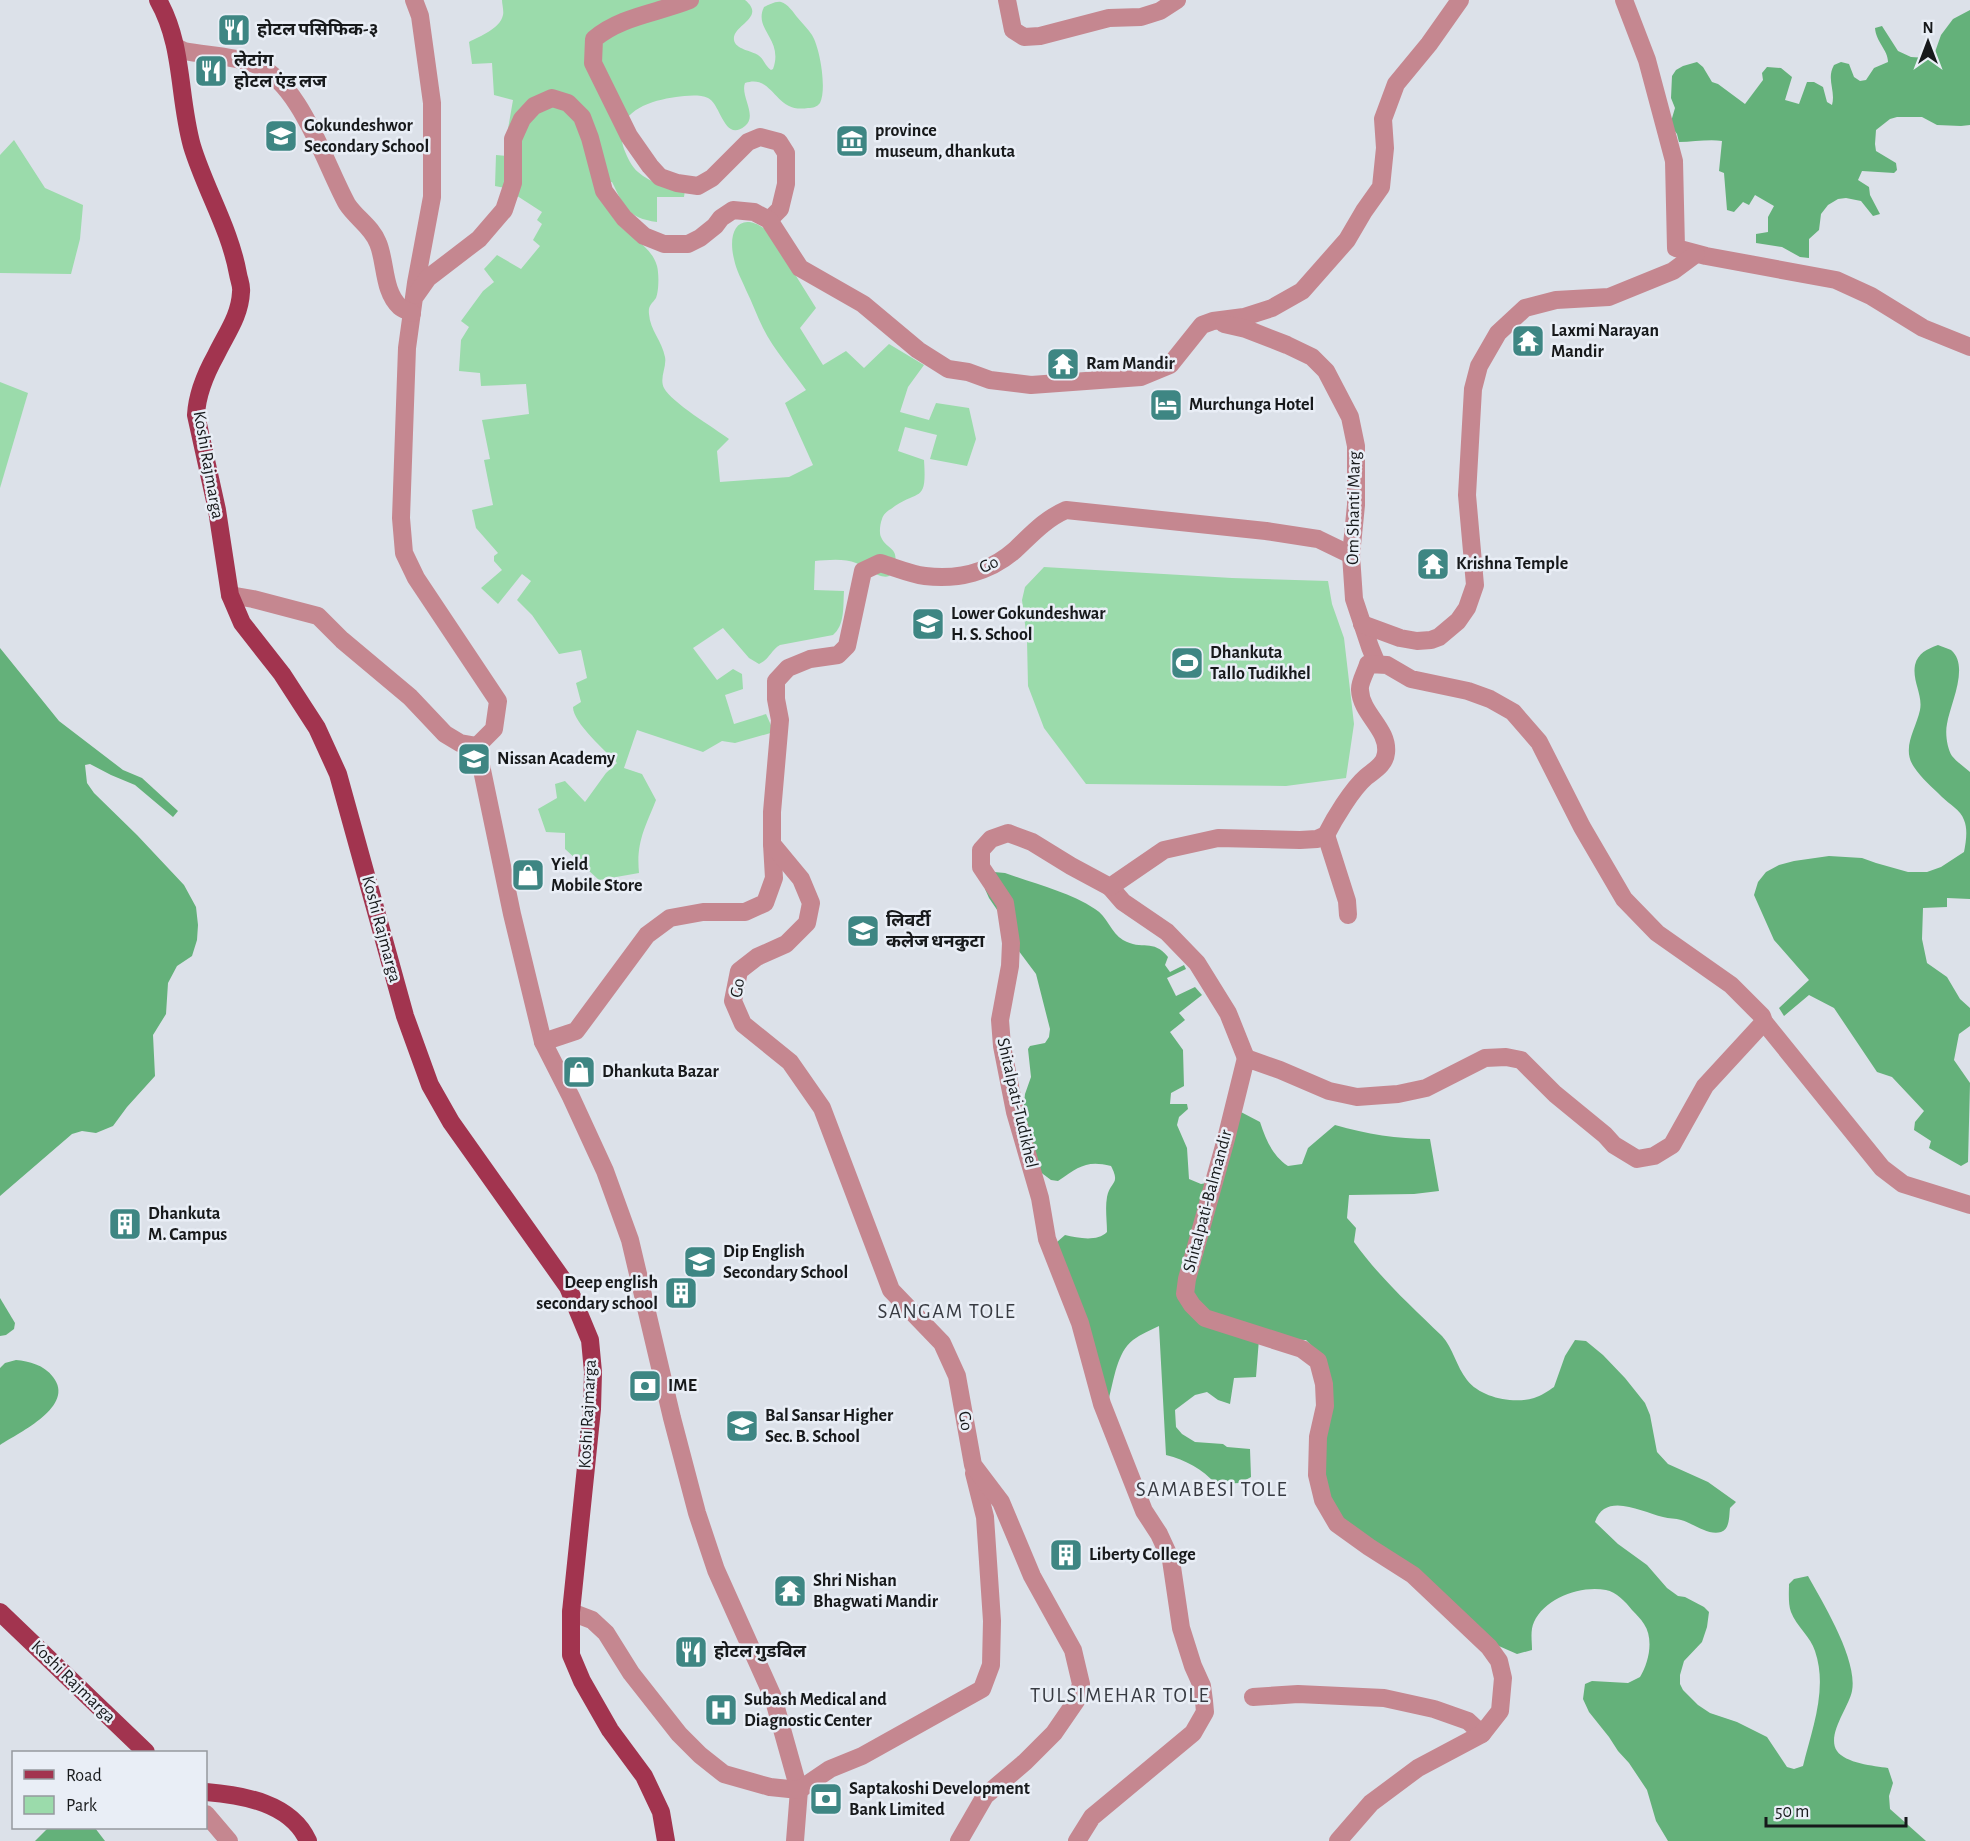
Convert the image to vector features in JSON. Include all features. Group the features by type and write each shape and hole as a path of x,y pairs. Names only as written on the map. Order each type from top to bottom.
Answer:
{"main road":[{"name":"Koshi Rajmarga","path":"158,0 168,18 176,47 192,146 235,256 242,291 236,319 215,355 197,400 196,415 215,499 230,595 242,623 282,674 317,728 338,774 405,1016 430,1085 451,1122 568,1287 590,1340 594,1372 592,1409 571,1612 570,1655 610,1730 644,1776 661,1812 666,1841"},
{"name":"Koshi Rajmarga","path":"0,1612 145,1751"},
{"path":"207,1792 254,1799 280,1811 297,1823 308,1841"}],"street":[{"path":"414,0 420,16 432,103 432,197 407,348 401,518 404,553 416,578 498,701 494,729 477,746"},
{"path":"690,0 606,29 594,39 593,63 629,136 660,177 676,183 698,186 712,178 748,142 760,136 779,142 786,153 786,184 780,210 769,220"},
{"path":"1007,0 1013,30 1024,37 1040,36 1109,18 1141,17 1160,11 1177,0"},
{"path":"413,306 428,278 479,239 504,210 513,183 513,139 522,119 534,106 552,98 568,103 582,117 604,191 624,218 644,236 664,244 688,244 700,238 733,210 754,212 769,220 800,268 863,304 918,350 948,369 968,372 990,380 1031,385 1142,377 1170,365 1202,325 1213,321 1245,317 1272,308 1302,291 1347,240 1381,187 1385,148 1383,119 1396,84 1429,44 1460,0"},
{"path":"1624,0 1647,60 1674,161 1676,248 1696,254 1836,280 1870,296 1923,328 1970,347"},
{"path":"176,47 184,51 252,63 269,73 284,88 307,120 348,206 369,227 378,243 391,293 400,308 413,306"},
{"path":"1362,624 1400,638 1417,641 1431,640 1439,637 1458,621 1467,608 1475,585 1467,495 1473,389 1479,366 1498,333 1525,308 1556,300 1609,297 1673,271 1696,254"},
{"name":"Om Shanti Marg","path":"1213,321 1246,329 1312,357 1326,370 1350,417 1356,446 1356,505 1351,555 1354,599 1362,624 1382,664"},
{"name":"Go","path":"959,1841 985,1796 1025,1762 1054,1732 1076,1701 1081,1684 1073,1650 1032,1576 1001,1502 973,1466 957,1376 942,1343 891,1290 822,1108 790,1062 743,1024 733,1001 739,971 757,957 786,944 807,923 811,903 801,879 772,844 772,812 780,720 776,699 776,681 788,668 810,659 838,655 847,646 863,571 880,563 924,576 957,576 984,570 1006,558 1053,515 1066,510 1266,531 1318,539 1351,555"},
{"path":"230,595 318,616 342,640 410,697 445,734 460,743 477,746"},
{"path":"1764,1022 1705,1086 1672,1145 1654,1156 1637,1159 1614,1145 1555,1094 1521,1060 1506,1057 1485,1058 1426,1088 1398,1094 1357,1097 1329,1091 1246,1058 1228,1013 1197,963 1167,932 1123,902 1110,887 1164,850 1218,838 1300,840 1317,839 1326,835 1333,821 1363,780 1385,760 1387,751 1383,735 1365,709 1359,690 1368,664 1382,664 1412,679 1468,691 1490,699 1513,712 1539,742 1582,827 1624,899 1657,933 1731,985 1762,1016 1764,1022 1882,1168 1903,1184 1970,1205"},
{"path":"477,746 512,914 543,1042 605,1171 630,1240 697,1513 716,1570 773,1697 799,1790 795,1841"},
{"name":"Shitalpati-Tudikhel","path":"1077,1841 1092,1817 1193,1732 1205,1712 1204,1701 1202,1686 1181,1628 1171,1560 1159,1534 1144,1511 1102,1404 1080,1323 1047,1239 1040,1198 1015,1112 1002,1046 1000,1020 1010,966 1011,943 1005,903 981,867 981,850 991,839 1008,833 1032,842 1110,887"},
{"path":"1326,835 1347,901 1348,915"},
{"path":"543,1042 576,1031 647,935 670,918 703,912 745,912 765,903 774,878 772,844"},
{"name":"Shitalpati-Balmandir","path":"1246,1058 1187,1278 1185,1294 1205,1318 1302,1349 1318,1361 1324,1384 1325,1406 1318,1437 1317,1475 1323,1500 1337,1524 1413,1575 1489,1647 1499,1661 1503,1678 1500,1711 1482,1734 1418,1768 1371,1803 1338,1841"},
{"path":"571,1612 592,1620 606,1633 631,1673 679,1734 724,1774 770,1787 799,1790 830,1769 862,1756 982,1689 991,1665 992,1621 985,1517 973,1466"},
{"path":"1253,1697 1299,1695 1384,1698 1434,1709 1468,1721 1482,1734"},
{"path":"207,1815 229,1841"}],"green space":[{"path":"502,0 745,0 751,6 751,17 738,30 735,43 740,48 762,58 771,70 775,50 762,22 764,7 777,2 786,4 815,41 822,69 823,88 820,103 815,107 797,108 788,105 769,88 755,81 745,83 750,117 749,122 738,130 732,130 727,126 712,102 700,96 676,97 654,102 635,111 628,118 623,126 622,137 624,149 634,167 654,182 685,190 684,197 657,197 657,222 639,217 628,210 612,182 600,185 614,219 644,246 654,258 657,266 658,291 649,314 665,357 662,380 664,388 684,407 729,439 717,451 720,482 789,477 813,465 785,403 806,390 767,336 735,263 732,240 734,232 743,223 749,222 768,231 816,308 800,328 823,365 846,351 864,368 889,344 924,365 908,387 900,412 929,420 936,403 969,408 976,439 967,466 930,459 937,435 905,427 898,451 924,460 925,474 924,484 919,494 885,513 880,526 880,535 894,552 895,561 892,573 886,577 881,576 846,560 815,561 814,590 844,591 840,626 833,635 780,645 759,664 749,658 723,628 693,648 717,680 733,669 742,674 743,689 725,695 734,724 766,714 774,732 735,743 722,741 703,752 637,730 624,768 642,774 656,800 640,844 639,873 599,880 565,849 565,833 546,832 538,809 557,798 555,784 565,781 585,802 606,773 617,763 584,729 574,714 573,707 581,702 576,683 587,678 581,650 559,654 532,615 517,600 531,581 522,574 498,604 481,588 502,570 494,561 494,556 498,553 476,528 472,510 493,505 484,460 490,459 482,420 529,414 526,384 481,386 480,373 459,371 461,340 469,327 461,321 483,291 494,282 484,269 497,255 521,269 540,246 533,240 542,224 537,220 542,212 505,188 495,186 496,155 507,156 508,129 513,100 494,95 492,63 472,64 469,42 489,32 498,24 503,15"},
{"path":"1970,10 1970,125 1937,125 1922,117 1897,117 1890,119 1876,130 1876,151 1896,163 1897,170 1894,173 1862,171 1858,180 1869,187 1870,195 1880,214 1873,216 1861,201 1846,198 1838,199 1828,205 1821,214 1819,230 1809,239 1809,258 1800,257 1782,247 1756,243 1756,234 1768,232 1768,217 1774,206 1755,195 1749,205 1743,202 1734,212 1727,210 1724,173 1719,171 1722,141 1679,142 1677,134 1670,125 1675,108 1671,98 1672,76 1683,66 1697,62 1712,82 1745,104 1763,80 1762,73 1767,67 1781,68 1792,77 1785,100 1799,104 1807,82 1814,82 1823,87 1827,102 1832,105 1831,75 1834,65 1841,62 1849,64 1854,77 1860,81 1866,80 1874,68 1888,62 1875,28 1882,26 1898,51 1911,57 1926,58 1935,52 1941,35 1953,19"},
{"path":"14,140 45,188 83,205 80,239 71,274 0,273 0,155"},
{"path":"0,382 28,393 0,488"},
{"name":"Dhankuta Tallo Tudikhel","path":"1044,567 1328,581 1332,604 1344,638 1354,724 1346,778 1286,786 1086,784 1044,728 1028,686 1027,640 1022,600 1025,587"},
{"path":"1938,645 1951,650 1959,666 1946,736 1952,756 1970,772 1970,899 1947,898 1947,907 1923,908 1922,939 1927,963 1947,977 1960,999 1970,1008 1970,1026 1959,1034 1954,1060 1970,1083 1968,1162 1961,1166 1929,1148 1931,1141 1914,1130 1915,1122 1924,1111 1892,1077 1877,1072 1834,1008 1809,995 1784,1016 1779,1008 1809,980 1774,940 1754,895 1758,882 1766,872 1794,861 1829,856 1862,858 1908,872 1927,872 1941,867 1964,852 1966,831 1962,816 1920,775 1910,760 1909,753 1921,704 1914,671 1915,665 1918,657"},
{"path":"0,648 59,721 123,770 142,778 178,811 173,817 135,785 90,764 85,765 87,783 94,793 184,885 196,907 198,925 197,940 192,956 177,966 168,983 166,1014 153,1035 155,1076 113,1126 96,1133 82,1131 72,1134 0,1196"},
{"path":"994,872 1005,873 1085,903 1099,912 1123,940 1136,945 1152,946 1163,951 1168,957 1165,965 1170,972 1184,965 1186,969 1167,978 1176,996 1195,987 1202,995 1179,1013 1185,1020 1170,1032 1183,1050 1184,1086 1171,1093 1170,1104 1187,1104 1188,1109 1179,1117 1177,1125 1187,1148 1189,1179 1201,1184 1217,1181 1239,1111 1260,1122 1270,1147 1288,1166 1302,1164 1308,1148 1335,1125 1382,1135 1430,1139 1439,1191 1414,1194 1349,1195 1347,1218 1356,1228 1354,1242 1385,1279 1442,1336 1463,1375 1480,1391 1507,1400 1526,1400 1542,1395 1554,1387 1565,1356 1575,1340 1586,1341 1625,1378 1645,1403 1650,1415 1657,1452 1668,1464 1708,1482 1736,1502 1730,1508 1726,1528 1716,1533 1679,1519 1665,1518 1635,1508 1615,1505 1607,1507 1595,1522 1618,1544 1647,1565 1667,1588 1678,1596 1685,1597 1704,1607 1709,1612 1702,1642 1684,1661 1680,1675 1683,1690 1710,1713 1737,1722 1767,1737 1787,1767 1794,1769 1803,1766 1817,1709 1819,1665 1813,1646 1791,1612 1789,1584 1794,1579 1808,1576 1838,1632 1850,1664 1852,1691 1834,1737 1837,1751 1853,1761 1888,1768 1893,1783 1889,1796 1890,1809 1926,1841 1668,1841 1656,1821 1647,1790 1589,1712 1583,1699 1585,1684 1592,1681 1628,1683 1640,1677 1648,1658 1650,1643 1643,1622 1624,1601 1610,1591 1596,1589 1575,1592 1546,1606 1532,1628 1532,1650 1517,1654 1492,1643 1408,1577 1348,1542 1324,1489 1327,1362 1306,1340 1259,1339 1256,1377 1234,1378 1230,1404 1218,1400 1207,1392 1195,1395 1175,1410 1176,1427 1195,1442 1250,1449 1251,1477 1240,1483 1216,1484 1193,1466 1166,1455 1159,1326 1133,1340 1123,1352 1109,1398 1057,1242 1065,1235 1093,1238 1107,1232 1107,1197 1115,1180 1114,1172 1111,1166 1089,1164 1058,1181 1051,1180 1039,1171 1022,1124 1025,1094 1031,1077 1028,1049 1030,1046 1045,1043 1050,1029 1036,974 1015,946 1008,926 985,889"},
{"path":"0,1298 15,1323 14,1329 0,1336"},
{"path":"16,1360 36,1364 45,1369 53,1377 58,1388 57,1398 52,1408 43,1417 0,1445 0,1368 5,1363"},
{"path":"47,1829 96,1829 105,1841 35,1841"}],"place":[{"name":"होटल पसिफिक-३","path":"234,30"},
{"name":"लेटांग होटल एंड लज","path":"211,71"},
{"name":"Gokundeshwor Secondary School","path":"281,136"},
{"name":"province museum, dhankuta","path":"852,141"},
{"name":"Laxmi Narayan Mandir","path":"1528,341"},
{"name":"Ram Mandir","path":"1063,364"},
{"name":"Murchunga Hotel","path":"1166,405"},
{"name":"Krishna Temple","path":"1433,564"},
{"name":"Lower Gokundeshwar H. S. School","path":"928,624"},
{"name":"Dhankuta Tallo Tudikhel","path":"1187,663"},
{"name":"Nissan Academy","path":"474,759"},
{"name":"Yield Mobile Store","path":"528,875"},
{"name":"लिवर्टी कलेज धनकुटा","path":"863,931"},
{"name":"Dhankuta Bazar","path":"579,1072"},
{"name":"Dhankuta M. Campus","path":"125,1224"},
{"name":"Dip English Secondary School","path":"700,1262"},
{"name":"Deep english secondary school","path":"681,1293"},
{"name":"IME","path":"645,1386"},
{"name":"Bal Sansar Higher Sec. B. School","path":"742,1426"},
{"name":"Liberty College","path":"1066,1555"},
{"name":"Shri Nishan Bhagwati Mandir","path":"790,1591"},
{"name":"होटल गुडविल","path":"691,1652"},
{"name":"Subash Medical and Diagnostic Center","path":"721,1710"},
{"name":"Saptakoshi Development Bank Limited","path":"826,1799"}],"district":[{"name":"SANGAM TOLE","path":"947,1311"},
{"name":"SAMABESI TOLE","path":"1212,1489"},
{"name":"TULSIMEHAR TOLE","path":"1120,1695"}]}
